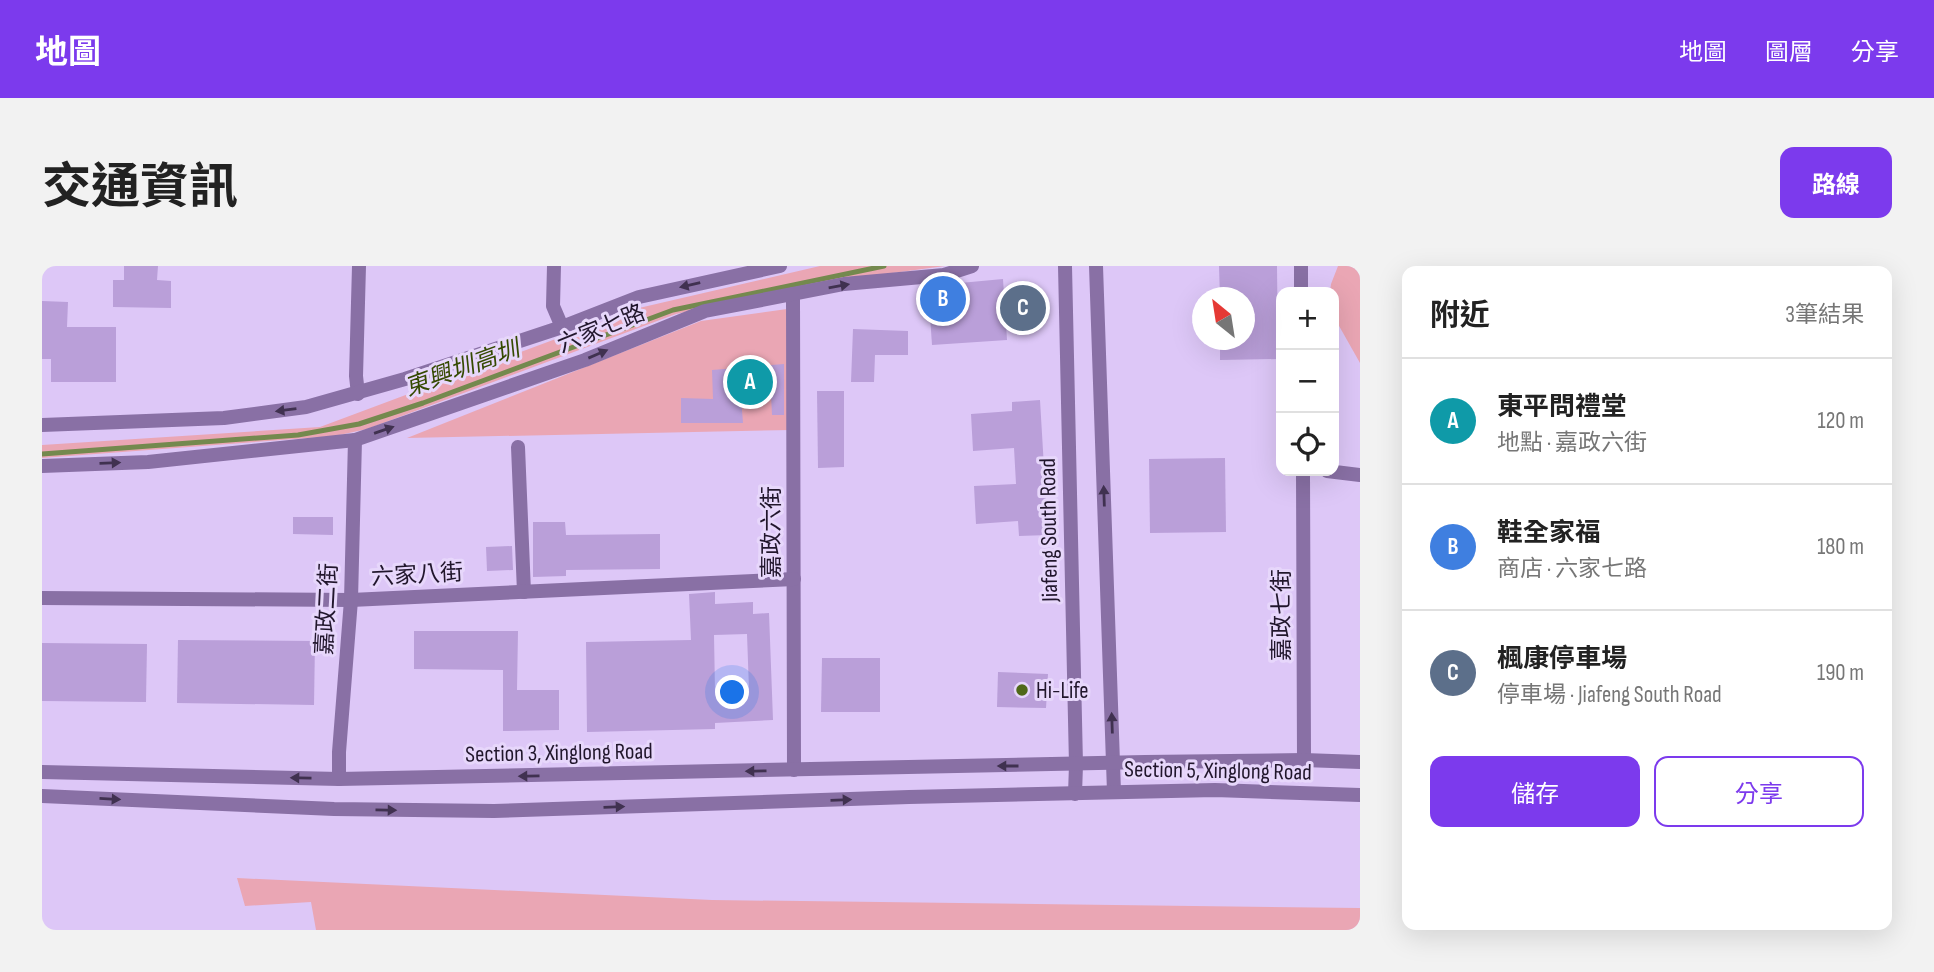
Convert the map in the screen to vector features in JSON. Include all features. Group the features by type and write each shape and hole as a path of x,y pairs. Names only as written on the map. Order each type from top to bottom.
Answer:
{"street":[{"path":"358,394 356,376 359,266"},
{"path":"554,266 554,306 562,327"},
{"name":"六家七路","path":"42,425 224,418 306,407 358,394 562,327 639,297 780,266"},
{"name":"六家七路","path":"42,466 148,462 355,440 585,360 705,311 844,284 944,275 972,266"},
{"name":"Jiafeng South Road","path":"1065,266 1075,794"},
{"path":"1096,266 1114,792"},
{"path":"1301,266 1301,287"},
{"name":"嘉政六街","path":"793,294 794,770"},
{"name":"嘉政二街","path":"339,779 351,600 355,440"},
{"path":"518,447 524,592"},
{"path":"1339,472 1360,475"},
{"name":"嘉政七街","path":"1303,476 1304,760"},
{"name":"六家八街","path":"42,598 351,600 794,579"},
{"name":"Section 5, Xinglong Road","path":"1076,765 1304,760 1360,762"},
{"name":"Section 3, Xinglong Road","path":"42,772 339,779 1076,765"},
{"name":"Section 5, Xinglong Road","path":"1075,794 1215,790 1360,795"},
{"path":"42,796 334,809 494,811 1075,794"}],"shaded area":[{"path":"820,266 945,266 825,282 676,314 367,429 335,436 42,458 42,445 320,427 639,308"},
{"path":"1338,266 1360,266 1360,363 1339,326 1339,287 1331,287"},
{"path":"787,309 791,430 407,438 701,321"},
{"path":"237,878 712,900 1360,908 1360,930 316,930 311,902 245,906"}],"building":[{"path":"124,266 158,266 157,280 171,281 171,308 113,307 113,280 124,280"},
{"path":"1219,266 1277,266 1276,359 1220,360 1220,350 1255,350 1255,287 1220,287"},
{"path":"1003,279 1007,340 932,345 928,286"},
{"path":"42,301 68,302 67,327 116,327 116,382 51,382 51,359 42,359"},
{"path":"853,329 908,331 908,355 875,355 874,382 851,382"},
{"path":"784,364 784,415 772,415 771,395 741,397 743,423 681,423 681,398 713,399 712,370"},
{"path":"817,391 844,391 844,467 818,468"},
{"path":"1040,400 1048,535 1019,536 1018,521 976,524 974,486 1016,484 1014,448 973,451 971,414 1012,411 1012,402"},
{"path":"1225,458 1226,532 1150,533 1149,459"},
{"path":"293,517 333,517 333,535 293,534"},
{"path":"533,522 565,522 566,535 660,534 660,569 566,570 566,576 533,577"},
{"path":"512,546 513,570 487,571 486,547"},
{"path":"715,592 715,604 753,602 753,614 769,613 773,720 715,723 715,729 587,732 586,642 691,640 689,594","holes":["747,634 749,690 715,691 714,635"]},
{"path":"414,631 518,631 517,690 559,690 559,730 503,731 503,670 414,669"},
{"path":"178,640 315,641 314,705 177,703"},
{"path":"42,643 147,644 146,702 42,701"},
{"path":"822,658 880,658 880,712 821,712"},
{"name":"Hi-Life","path":"998,672 1048,674 1046,708 997,707"}],"waterway":[{"name":"東興圳高圳","path":"42,454 298,435 359,424 423,403 673,310 884,266"}],"place":[{"name":"鞋全家福","path":"943,299"},
{"name":"楓康停車場","path":"1023,308"},
{"name":"東平問禮堂","path":"750,382"},
{"name":"Hi-Life","path":"1022,690"}]}
